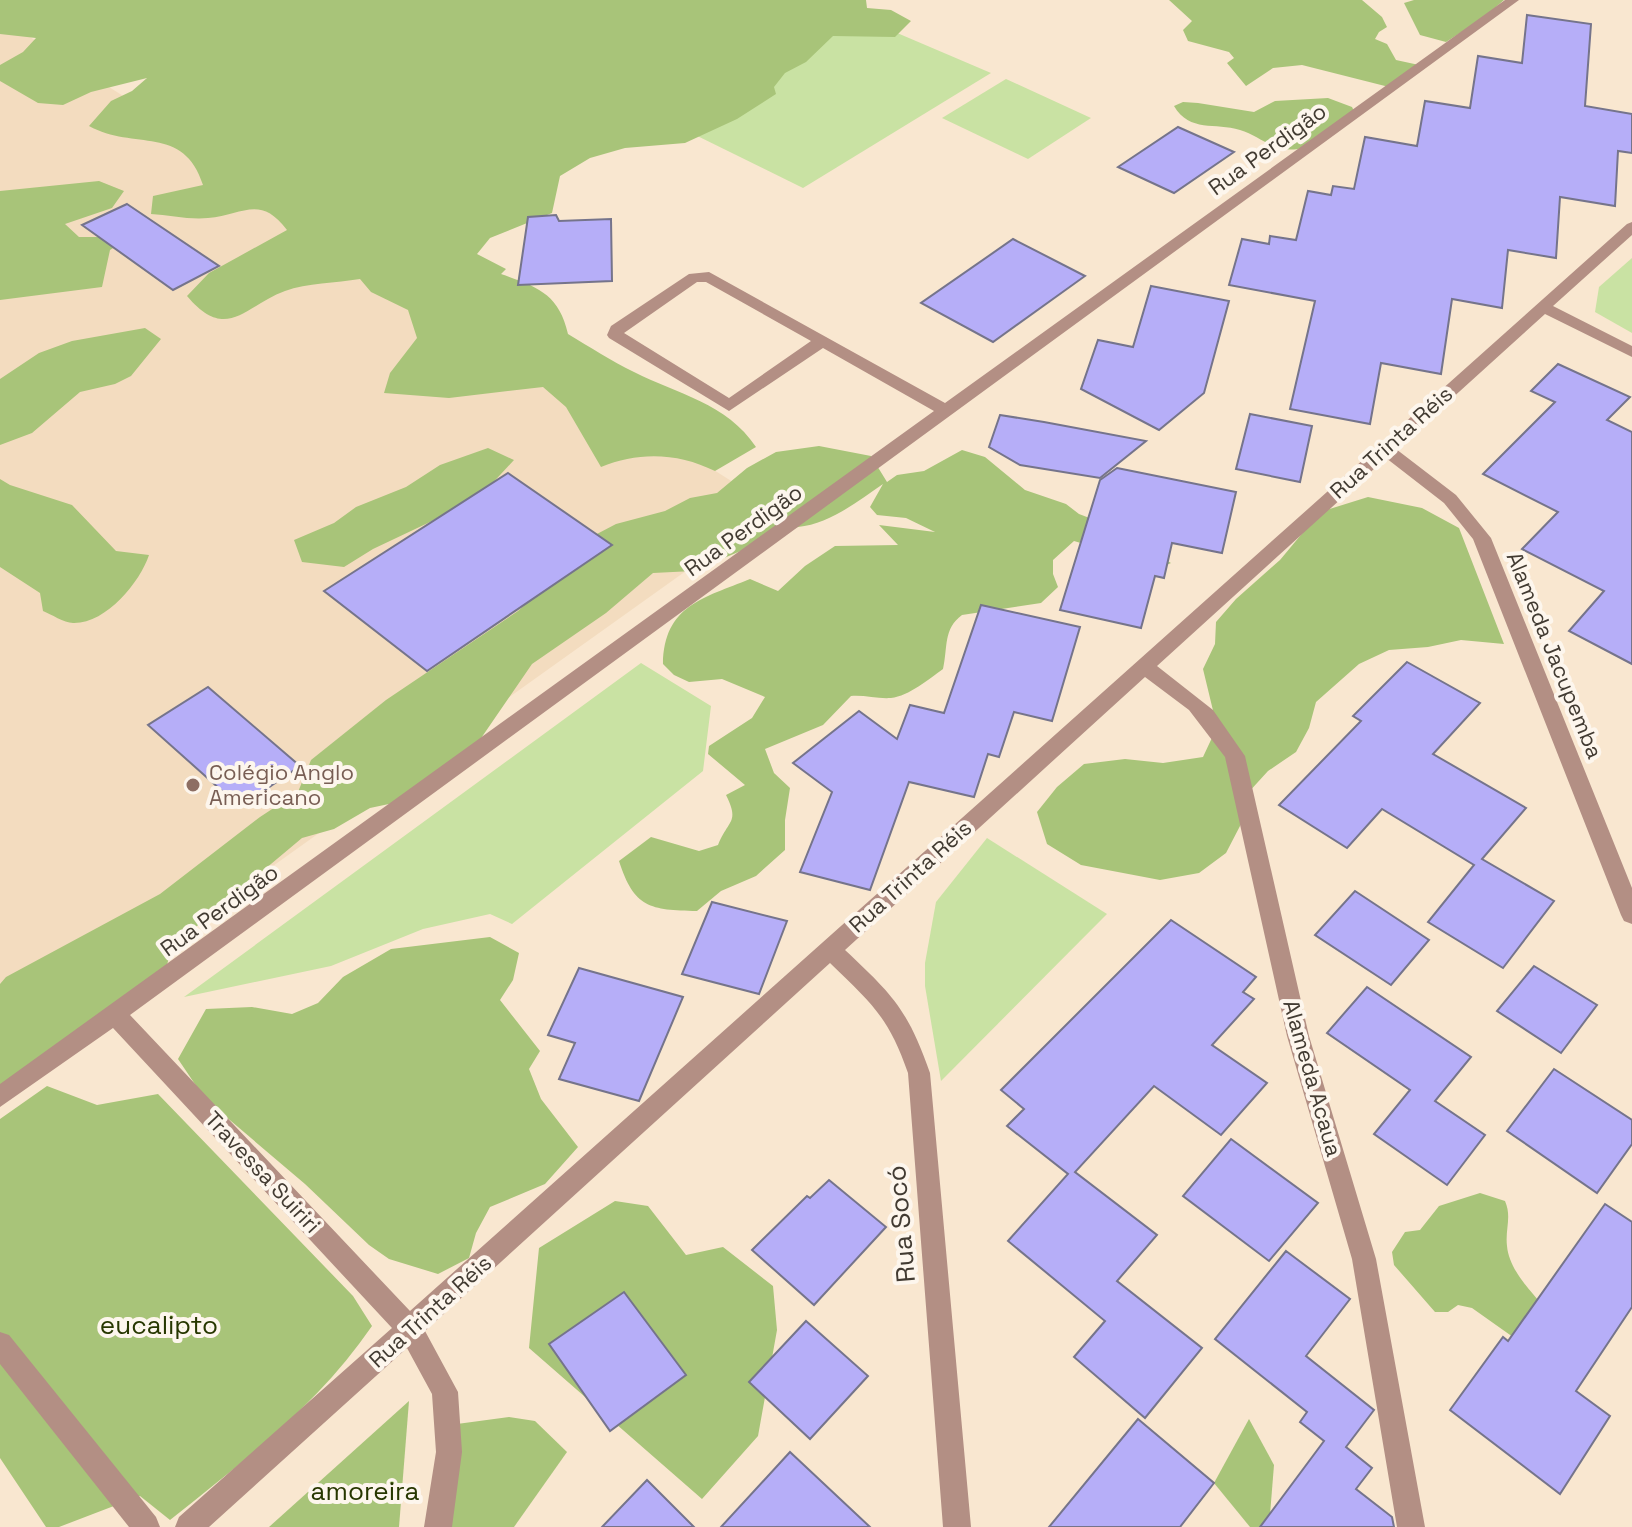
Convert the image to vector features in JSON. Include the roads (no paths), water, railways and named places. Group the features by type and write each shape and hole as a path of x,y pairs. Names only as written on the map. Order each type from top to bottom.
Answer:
{"street":[{"name":"Rua Perdigão","path":"0,1097 1513,0"},
{"name":"Rua Trinta Réis","path":"189,1527 828,948 1145,668 1383,448 1632,227"},
{"path":"822,341 729,406 615,335 617,329 649,306 702,275 822,341 947,411"},
{"path":"1542,307 1632,352"},
{"name":"Alameda Jacupemba","path":"1383,448 1448,495 1469,516 1482,538 1632,915"},
{"name":"Alameda Acaua","path":"1145,668 1201,706 1235,756 1298,1036 1364,1259 1411,1527"},
{"name":"Rua Socó","path":"828,948 885,1002 905,1033 919,1073 957,1527"},
{"name":"Travessa Suiriri","path":"115,1015 410,1329 445,1392 449,1452 438,1527"},
{"path":"0,1344 146,1527"}],"place":[{"name":"Colégio Anglo Americano","path":"193,785"}],"park label":[{"name":"eucalipto","path":"159,1325"},
{"name":"amoreira","path":"365,1491"}]}
